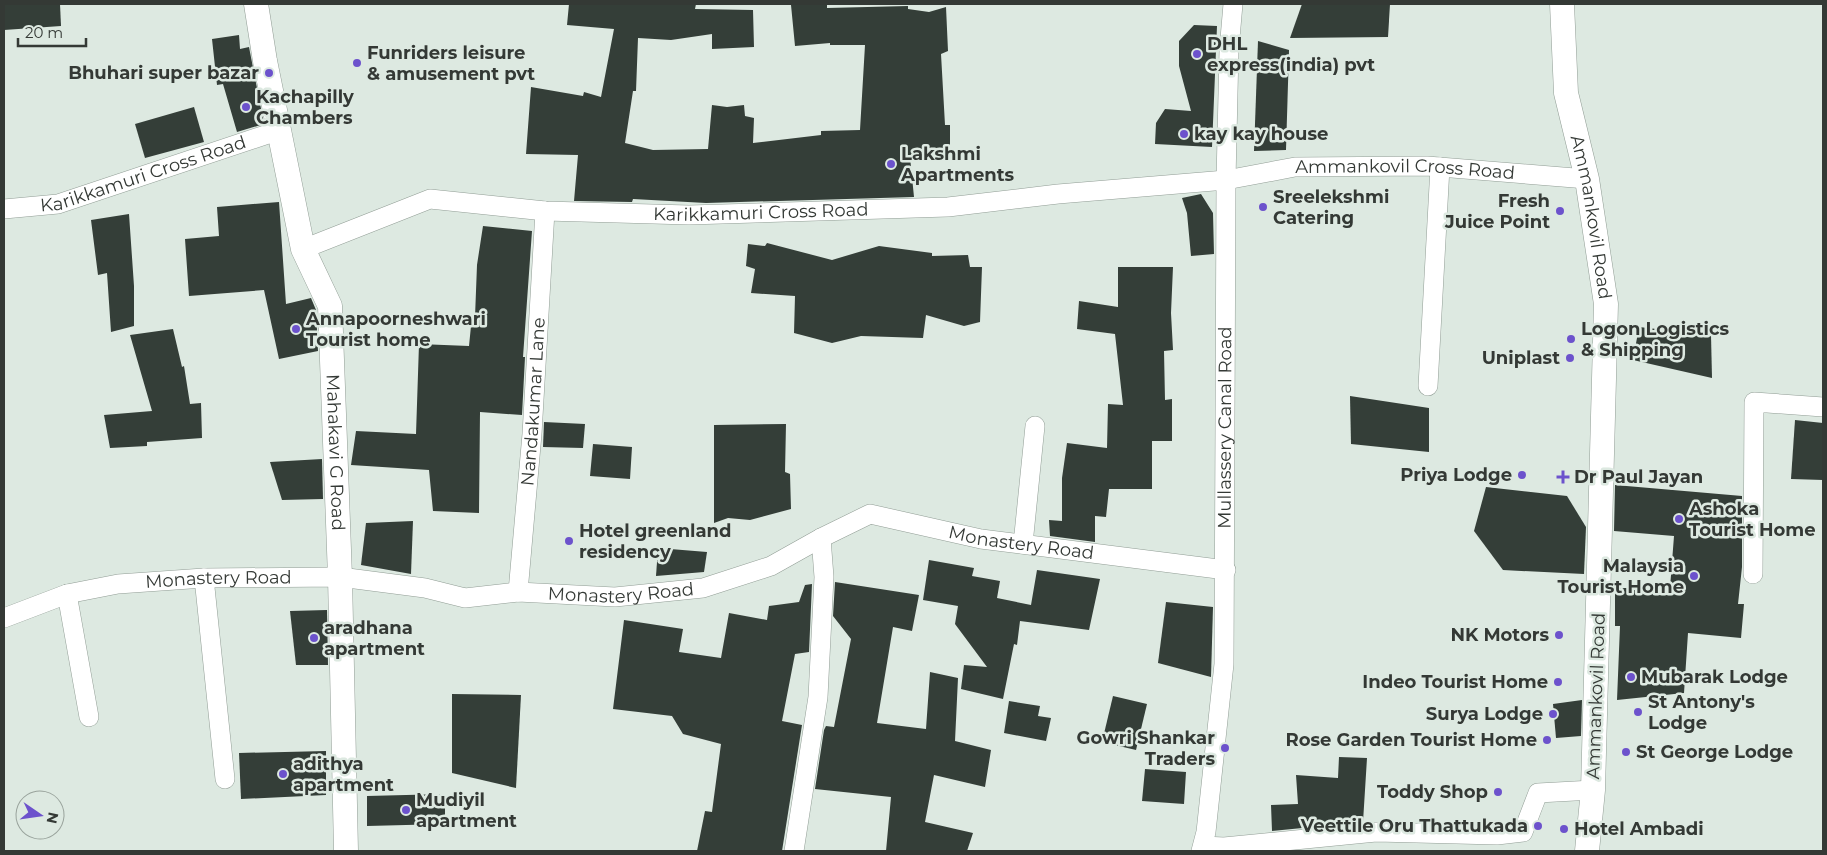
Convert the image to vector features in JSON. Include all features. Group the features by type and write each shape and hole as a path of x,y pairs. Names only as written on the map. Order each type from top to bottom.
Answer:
{"street":[{"name":"Mahakavi G Road","path":"256,4 265,61 303,249 330,306 340,577 346,851"},
{"name":"Mullassery Canal Road","path":"1202,849 1224,664 1226,570 1226,180 1229,50 1233,4"},
{"name":"Ammankovil Road","path":"1562,4 1566,93 1586,179 1606,304 1593,790 1587,851"},
{"name":"Karikkamuri Cross Road","path":"4,209 58,204 280,130"},
{"name":"Ammankovil Cross Road","path":"1226,180 1295,167 1440,167 1586,179"},
{"path":"1428,386 1440,167"},
{"name":"Karikkamuri Cross Road","path":"303,249 430,199 545,211 689,215 948,208 1058,194 1226,180"},
{"name":"Nandakumar Lane","path":"518,592 532,434 545,211"},
{"path":"1753,574 1754,402 1823,408"},
{"path":"1023,544 1035,426"},
{"name":"Monastery Road","path":"4,618 67,594 118,584 204,578 340,577 425,588 465,598 518,592 615,597 703,588 771,566 821,538 870,514 981,539 1226,570"},
{"path":"794,851 818,697 824,577 821,538"},
{"path":"204,578 225,779"},
{"path":"67,594 89,717"},
{"path":"1202,849 1376,832 1497,835 1523,832 1538,793 1593,790"}],"building":[{"path":"4,4 60,4 61,26 4,30"},
{"path":"569,4 696,4 695,9 753,10 754,47 712,49 712,34 671,40 638,38 636,91 633,91 625,143 653,150 708,149 712,105 727,107 744,105 745,116 754,118 753,143 821,135 821,131 860,130 865,45 830,45 830,43 795,46 791,5 827,5 827,8 908,6 908,9 929,12 946,7 948,51 941,54 945,125 950,125 950,156 910,157 914,197 706,203 633,199 632,202 574,201 578,155 526,154 531,87 583,96 584,92 601,97 614,29 567,25"},
{"path":"1302,4 1390,4 1388,37 1290,38"},
{"path":"1194,25 1217,26 1212,147 1155,144 1156,123 1165,109 1191,111 1179,66 1179,41"},
{"path":"239,35 240,49 249,47 264,124 237,132 223,84 217,85 212,39"},
{"path":"1258,41 1289,50 1286,150 1254,151"},
{"path":"194,107 204,142 145,158 135,124"},
{"path":"1201,194 1213,213 1214,254 1191,256 1187,213 1182,198"},
{"path":"279,202 286,304 311,298 316,310 318,351 279,359 264,290 189,296 185,239 219,236 217,207"},
{"path":"129,214 134,286 134,326 111,332 107,273 98,275 91,220"},
{"path":"483,226 532,231 523,357 525,357 522,415 480,412 479,513 433,511 429,470 351,465 356,431 416,434 419,344 469,346 472,316 475,317 477,265"},
{"path":"767,243 832,260 879,246 932,253 932,256 968,255 970,267 982,267 980,322 964,326 926,315 923,338 861,336 832,343 794,333 795,296 751,293 755,269 746,266 748,244 765,246"},
{"path":"1118,267 1173,267 1171,313 1173,350 1164,351 1165,400 1172,399 1172,441 1152,441 1152,489 1109,489 1106,517 1095,516 1095,542 1050,536 1049,520 1062,521 1062,478 1067,443 1107,448 1108,404 1123,405 1115,334 1077,329 1079,301 1118,307"},
{"path":"1639,327 1711,335 1712,378 1633,360"},
{"path":"173,329 182,367 184,366 190,404 201,403 202,438 147,442 147,446 110,448 104,415 152,411 130,335"},
{"path":"1350,396 1429,408 1429,452 1351,444"},
{"path":"1795,420 1823,423 1823,480 1791,479"},
{"path":"544,422 585,424 583,448 543,447"},
{"path":"786,424 785,472 790,474 791,509 750,520 728,518 714,523 714,425"},
{"path":"593,444 632,447 630,479 590,476"},
{"path":"322,459 323,499 282,500 270,462"},
{"path":"1615,485 1742,496 1742,567 1738,604 1744,604 1741,638 1688,633 1684,693 1617,700 1620,626 1615,626 1615,588 1670,588 1674,536 1614,531"},
{"path":"1486,487 1567,496 1586,527 1584,574 1503,570 1474,531"},
{"path":"413,521 411,574 361,565 366,523"},
{"path":"658,548 707,552 704,572 656,576"},
{"path":"929,560 974,568 972,576 1000,581 997,598 1031,605 1037,570 1100,579 1089,630 1020,621 1017,645 1014,644 1003,699 961,689 964,665 987,667 955,624 958,606 923,600"},
{"path":"835,582 919,595 912,631 893,627 877,723 926,729 930,672 958,678 955,741 991,750 985,787 934,775 925,822 973,833 967,851 886,851 891,797 815,789 824,730 826,726 834,727 851,639 833,616"},
{"path":"812,584 809,652 795,654 782,721 802,725 782,851 697,851 705,811 712,812 721,744 683,734 672,716 613,709 624,620 683,629 679,652 721,658 729,613 767,620 769,606 799,602 805,585"},
{"path":"1166,602 1213,607 1211,677 1158,663"},
{"name":"aradhana apartment","path":"327,610 328,665 296,665 290,611"},
{"path":"452,694 521,695 516,788 452,773"},
{"path":"1113,696 1147,704 1136,750 1102,742"},
{"path":"1582,700 1581,736 1556,738 1553,704"},
{"path":"1009,701 1040,706 1038,716 1051,718 1046,741 1004,733"},
{"name":"adithya apartment","path":"326,751 326,795 241,799 239,753"},
{"path":"1339,757 1367,758 1363,822 1272,831 1271,805 1298,804 1296,775 1338,778"},
{"path":"1145,769 1186,772 1184,804 1142,801"},
{"name":"Mudiyil apartment","path":"445,794 445,824 367,826 367,796"}],"place":[{"name":"DHL express(india) pvt","path":"1197,54"},
{"name":"Funriders leisure & amusement pvt","path":"357,63"},
{"name":"Bhuhari super bazar","path":"269,73"},
{"name":"Kachapilly Chambers","path":"246,107"},
{"name":"kay kay house","path":"1184,134"},
{"name":"Lakshmi Apartments","path":"891,164"},
{"name":"Sreelekshmi Catering","path":"1263,207"},
{"name":"Fresh Juice Point","path":"1560,211"},
{"name":"Annapoorneshwari Tourist home","path":"296,329"},
{"name":"Logon Logistics & Shipping","path":"1571,339"},
{"name":"Uniplast","path":"1570,358"},
{"name":"Priya Lodge","path":"1522,475"},
{"name":"Dr Paul Jayan","path":"1563,477"},
{"name":"Ashoka Tourist Home","path":"1679,519"},
{"name":"Hotel greenland residency","path":"569,541"},
{"name":"Malaysia Tourist Home","path":"1694,576"},
{"name":"NK Motors","path":"1559,635"},
{"name":"aradhana apartment","path":"314,638"},
{"name":"Mubarak Lodge","path":"1631,677"},
{"name":"Indeo Tourist Home","path":"1558,682"},
{"name":"St Antony's Lodge","path":"1638,712"},
{"name":"Surya Lodge","path":"1553,714"},
{"name":"Rose Garden Tourist Home","path":"1547,740"},
{"name":"Gowri Shankar Traders","path":"1225,748"},
{"name":"St George Lodge","path":"1626,752"},
{"name":"adithya apartment","path":"283,774"},
{"name":"Toddy Shop","path":"1498,792"},
{"name":"Mudiyil apartment","path":"406,810"},
{"name":"Veettile Oru Thattukada","path":"1538,826"},
{"name":"Hotel Ambadi","path":"1564,829"}]}
